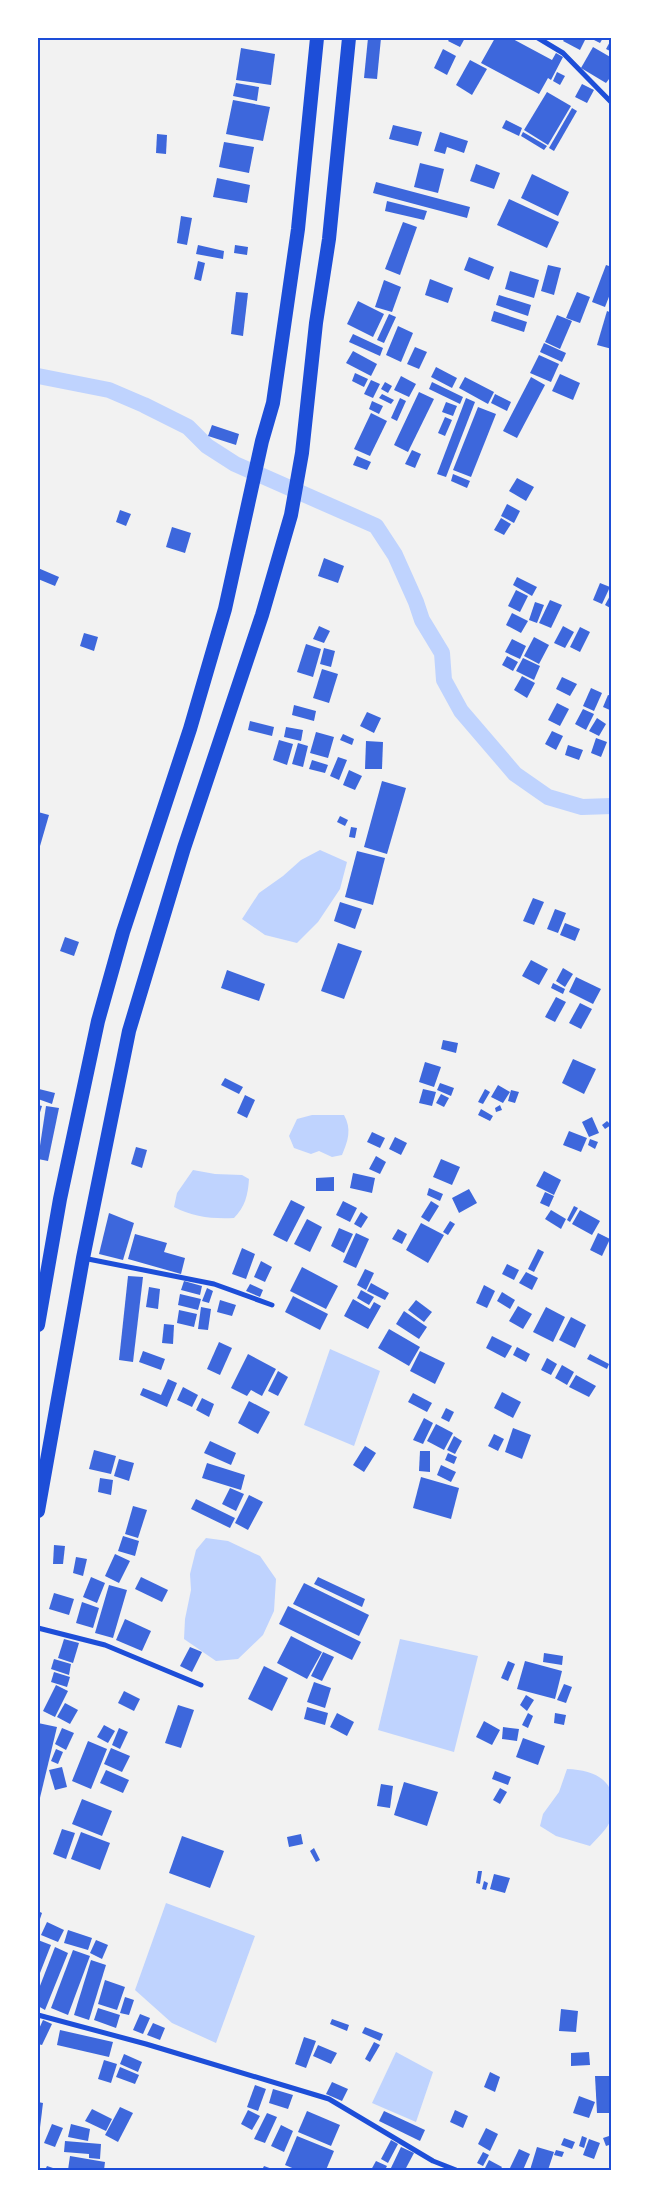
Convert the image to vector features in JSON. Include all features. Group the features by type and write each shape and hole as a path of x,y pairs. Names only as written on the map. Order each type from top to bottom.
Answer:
{"highway":[{"path":"38,1325 60,1199 98,1021 132,904 190,729 225,609 262,441 273,403 298,229 317,38"},
{"path":"38,1511 83,1258 129,1030 184,848 262,615 291,514 302,453 316,323 330,229 349,38"}],"street":[{"path":"538,38 563,54 612,103"},
{"path":"83,1258 214,1284 272,1305"},
{"path":"38,1628 105,1645 201,1685"},
{"path":"38,2015 155,2046 329,2099 434,2161 456,2170"}],"water":[{"path":"320,850 347,862 340,889 318,922 297,943 265,935 242,919 259,893 301,860"},
{"path":"312,1115 344,1115 348,1125 348,1135 342,1155 332,1157 319,1151 311,1154 294,1148 289,1136 297,1119"},
{"path":"193,1170 215,1174 242,1175 249,1179 245,1200 241,1210 234,1218 203,1217 174,1207 177,1193"},
{"path":"330,1349 380,1371 354,1446 304,1425"},
{"path":"206,1538 228,1541 260,1556 276,1579 274,1611 263,1635 238,1659 216,1661 184,1639 185,1619 191,1590 190,1574 196,1550"},
{"path":"400,1639 478,1656 454,1752 378,1730"},
{"path":"567,1769 588,1772 597,1776 609,1787 612,1796 613,1806 610,1822 590,1846 556,1836 540,1826 543,1814 559,1792"},
{"path":"166,1903 255,1936 216,2043 172,2023 135,1990"},
{"path":"396,2052 433,2072 416,2122 372,2103"}],"building":[{"path":"368,38 381,38 377,79 364,78"},
{"path":"450,38 465,38 460,47 448,41"},
{"path":"495,38 511,38 552,60 556,53 563,57 551,80 548,78 539,94 481,63"},
{"path":"565,38 586,38 580,50 563,41"},
{"path":"590,38 603,38 600,43"},
{"path":"612,38 612,52 606,49"},
{"path":"593,47 612,58 612,75 606,83 581,68"},
{"path":"241,48 275,54 271,85 236,80"},
{"path":"443,49 456,56 447,75 434,68"},
{"path":"470,60 487,69 472,95 456,85"},
{"path":"557,72 565,76 560,85 553,81"},
{"path":"236,83 259,87 257,101 233,96"},
{"path":"582,84 594,90 587,103 575,97"},
{"path":"547,92 571,106 548,145 524,130"},
{"path":"233,100 270,107 263,141 226,134"},
{"path":"572,108 577,111 554,151 549,148"},
{"path":"506,120 522,128 519,136 502,128"},
{"path":"393,125 422,132 418,146 389,139"},
{"path":"440,132 468,141 464,153 447,147 445,154 434,151"},
{"path":"523,132 547,146 544,150 521,136"},
{"path":"157,134 167,135 166,154 156,153"},
{"path":"224,142 254,147 249,173 219,167"},
{"path":"420,163 444,169 438,193 414,187"},
{"path":"476,164 500,173 494,189 470,181"},
{"path":"532,174 569,192 558,216 521,198"},
{"path":"217,178 250,185 247,203 213,197"},
{"path":"376,182 470,207 467,218 373,193"},
{"path":"509,199 559,222 547,248 497,225"},
{"path":"387,201 427,211 424,220 385,211"},
{"path":"181,216 192,218 187,245 177,243"},
{"path":"403,222 417,227 400,275 385,269"},
{"path":"198,245 224,251 223,259 196,254"},
{"path":"235,245 248,247 247,255 234,253"},
{"path":"469,257 494,267 489,280 464,270"},
{"path":"198,261 205,263 201,281 194,279"},
{"path":"548,265 561,268 554,295 541,291"},
{"path":"606,265 612,267 612,289 605,307 592,302"},
{"path":"510,271 539,280 534,298 505,289"},
{"path":"430,279 453,288 448,303 425,295"},
{"path":"384,280 401,287 392,312 375,307"},
{"path":"236,292 248,293 243,336 231,334"},
{"path":"577,292 590,297 580,323 566,318"},
{"path":"499,295 531,305 528,316 496,305"},
{"path":"358,301 384,314 373,337 347,324"},
{"path":"494,311 527,322 524,332 491,321"},
{"path":"607,311 612,313 612,349 597,345"},
{"path":"389,314 396,317 384,343 377,340"},
{"path":"557,315 572,321 560,349 545,342"},
{"path":"398,326 413,333 401,362 386,355"},
{"path":"353,334 383,348 380,356 349,342"},
{"path":"544,343 566,353 562,362 540,352"},
{"path":"415,347 427,352 419,369 407,364"},
{"path":"353,351 377,364 371,376 346,363"},
{"path":"539,355 559,364 551,382 530,373"},
{"path":"436,367 457,378 452,388 431,377"},
{"path":"355,373 368,379 364,387 352,381"},
{"path":"560,374 580,383 573,400 552,391"},
{"path":"401,376 416,384 409,397 394,390"},
{"path":"465,377 494,392 488,404 459,388"},
{"path":"531,377 545,385 517,438 503,431"},
{"path":"371,380 380,384 373,398 364,394"},
{"path":"385,382 392,386 388,393 381,389"},
{"path":"432,382 463,397 460,404 429,389"},
{"path":"419,392 434,399 408,452 394,445"},
{"path":"382,394 394,400 391,404 379,398"},
{"path":"495,394 511,402 507,411 491,403"},
{"path":"400,398 406,401 397,421 391,418"},
{"path":"466,398 475,402 446,477 437,474"},
{"path":"372,401 383,406 379,414 369,409"},
{"path":"446,402 457,406 453,416 442,412"},
{"path":"478,407 496,414 471,477 453,470"},
{"path":"371,413 387,421 370,456 354,449"},
{"path":"445,417 452,420 445,436 438,433"},
{"path":"212,425 239,434 236,445 208,436"},
{"path":"412,450 421,454 415,468 405,464"},
{"path":"357,456 371,462 367,470 353,465"},
{"path":"453,474 470,481 467,488 451,481"},
{"path":"517,478 534,487 526,501 509,491"},
{"path":"507,504 520,511 514,523 501,516"},
{"path":"120,510 131,514 126,526 116,522"},
{"path":"501,518 511,524 504,535 494,530"},
{"path":"172,527 191,533 185,553 166,547"},
{"path":"324,558 344,566 338,583 318,576"},
{"path":"38,568 59,577 55,586 38,579"},
{"path":"517,577 537,587 532,596 513,585"},
{"path":"600,583 610,587 602,604 593,600"},
{"path":"516,590 528,596 520,612 508,606"},
{"path":"612,592 612,609 605,605"},
{"path":"550,600 562,605 551,628 539,623"},
{"path":"535,602 544,605 537,623 529,620"},
{"path":"512,613 528,621 521,633 506,625"},
{"path":"319,626 330,631 324,643 313,639"},
{"path":"563,626 574,632 565,648 554,643"},
{"path":"580,627 590,632 580,652 570,647"},
{"path":"84,633 98,637 94,651 80,646"},
{"path":"534,637 549,645 539,664 524,656"},
{"path":"512,639 526,646 520,659 505,652"},
{"path":"306,644 321,649 313,677 297,672"},
{"path":"324,648 335,651 331,667 320,664"},
{"path":"507,656 518,662 513,671 502,665"},
{"path":"523,658 540,666 534,680 516,671"},
{"path":"322,669 338,674 329,703 313,698"},
{"path":"522,676 535,683 527,698 514,690"},
{"path":"562,677 577,684 570,696 556,689"},
{"path":"591,688 602,693 594,711 583,706"},
{"path":"608,695 612,696 612,711 603,707"},
{"path":"557,703 569,709 560,726 548,720"},
{"path":"294,705 316,711 314,721 292,715"},
{"path":"583,709 594,714 586,730 575,724"},
{"path":"367,712 381,718 374,733 360,726"},
{"path":"597,718 606,724 599,736 589,731"},
{"path":"250,721 274,727 272,736 248,730"},
{"path":"286,727 303,730 301,741 284,737"},
{"path":"552,731 563,736 556,750 545,744"},
{"path":"316,732 334,737 328,758 310,753"},
{"path":"343,734 354,739 352,745 340,740"},
{"path":"596,738 607,742 601,757 591,753"},
{"path":"279,740 293,744 287,765 273,760"},
{"path":"366,741 383,742 382,769 365,769"},
{"path":"298,743 308,746 303,767 292,764"},
{"path":"568,745 583,750 579,760 565,755"},
{"path":"338,757 347,760 339,780 330,776"},
{"path":"312,760 328,765 325,773 309,769"},
{"path":"349,770 362,776 355,790 343,785"},
{"path":"382,781 406,788 387,854 364,847"},
{"path":"38,812 49,815 38,853"},
{"path":"340,816 348,820 345,826 337,822"},
{"path":"351,827 357,828 355,838 349,837"},
{"path":"357,851 385,858 373,905 345,897"},
{"path":"533,898 544,902 534,925 523,921"},
{"path":"340,902 362,909 355,929 334,921"},
{"path":"555,909 566,913 558,933 547,929"},
{"path":"565,923 580,929 575,941 560,935"},
{"path":"65,937 79,942 74,956 60,951"},
{"path":"338,943 362,951 344,999 321,991"},
{"path":"531,960 548,969 539,985 522,976"},
{"path":"563,968 573,974 565,987 556,981"},
{"path":"227,970 265,984 259,1001 221,988"},
{"path":"576,977 601,989 593,1004 569,992"},
{"path":"553,983 565,989 563,994 551,988"},
{"path":"556,997 566,1002 555,1022 545,1017"},
{"path":"580,1003 592,1009 581,1029 569,1023"},
{"path":"443,1040 458,1043 456,1053 441,1049"},
{"path":"573,1059 596,1069 584,1094 562,1083"},
{"path":"425,1062 441,1067 434,1087 419,1082"},
{"path":"225,1078 243,1087 239,1094 221,1085"},
{"path":"440,1083 454,1088 451,1096 437,1090"},
{"path":"498,1085 510,1092 503,1103 491,1097"},
{"path":"39,1089 55,1093 52,1104 38,1099"},
{"path":"423,1089 436,1092 432,1106 419,1103"},
{"path":"485,1089 490,1092 483,1104 478,1102"},
{"path":"511,1090 519,1092 515,1103 508,1101"},
{"path":"441,1094 449,1098 444,1107 436,1103"},
{"path":"245,1095 255,1100 247,1118 237,1113"},
{"path":"38,1105 42,1106 38,1119"},
{"path":"500,1105 502,1110 496,1112 495,1108"},
{"path":"46,1106 59,1108 48,1161 38,1159"},
{"path":"481,1109 493,1116 490,1121 478,1115"},
{"path":"592,1117 599,1133 589,1137 582,1122"},
{"path":"607,1121 611,1125 605,1129 602,1125"},
{"path":"569,1131 587,1138 581,1152 563,1145"},
{"path":"372,1132 385,1138 380,1148 367,1142"},
{"path":"395,1137 407,1143 401,1155 389,1149"},
{"path":"590,1139 598,1142 595,1149 588,1145"},
{"path":"136,1147 147,1150 142,1168 131,1164"},
{"path":"376,1156 386,1162 380,1174 369,1169"},
{"path":"441,1159 460,1167 452,1185 433,1177"},
{"path":"544,1171 561,1180 554,1195 536,1186"},
{"path":"353,1173 375,1178 372,1193 350,1188"},
{"path":"334,1177 334,1191 316,1191 316,1178"},
{"path":"429,1188 443,1194 440,1201 427,1195"},
{"path":"469,1189 477,1203 459,1213 452,1198"},
{"path":"545,1192 554,1196 549,1207 540,1203"},
{"path":"291,1200 305,1207 287,1242 273,1235"},
{"path":"343,1201 357,1208 350,1222 336,1215"},
{"path":"431,1201 439,1206 429,1222 421,1217"},
{"path":"574,1206 578,1208 570,1222 567,1220"},
{"path":"551,1210 566,1219 561,1229 545,1219"},
{"path":"580,1210 600,1221 592,1235 572,1224"},
{"path":"361,1212 368,1217 361,1228 354,1224"},
{"path":"109,1213 134,1223 123,1260 99,1254"},
{"path":"307,1219 322,1227 310,1252 294,1244"},
{"path":"450,1221 455,1224 448,1235 443,1232"},
{"path":"421,1223 444,1235 428,1263 406,1250"},
{"path":"339,1228 353,1234 344,1253 331,1246"},
{"path":"398,1229 407,1234 402,1244 392,1239"},
{"path":"356,1233 369,1239 356,1268 343,1262"},
{"path":"598,1233 610,1239 602,1256 590,1250"},
{"path":"135,1234 167,1243 164,1252 185,1258 181,1274 128,1259"},
{"path":"242,1248 255,1254 246,1279 232,1274"},
{"path":"538,1249 544,1252 534,1272 528,1269"},
{"path":"261,1261 272,1267 265,1282 254,1277"},
{"path":"507,1264 519,1270 514,1280 502,1274"},
{"path":"302,1267 338,1286 326,1309 290,1291"},
{"path":"365,1269 374,1273 366,1290 357,1285"},
{"path":"526,1272 538,1278 532,1290 519,1283"},
{"path":"128,1276 143,1277 133,1362 119,1360"},
{"path":"184,1281 202,1286 200,1295 181,1290"},
{"path":"371,1283 389,1293 385,1300 367,1291"},
{"path":"250,1284 263,1290 260,1297 246,1291"},
{"path":"484,1285 495,1291 487,1308 476,1303"},
{"path":"149,1287 160,1289 158,1309 146,1307"},
{"path":"207,1288 213,1291 209,1303 202,1301"},
{"path":"361,1290 374,1297 369,1305 357,1298"},
{"path":"502,1292 515,1300 510,1309 497,1301"},
{"path":"180,1294 201,1299 198,1310 178,1305"},
{"path":"293,1296 328,1314 320,1330 285,1312"},
{"path":"353,1299 370,1309 374,1302 381,1306 368,1329 344,1316"},
{"path":"220,1300 236,1305 232,1316 217,1312"},
{"path":"416,1300 432,1312 424,1322 408,1310"},
{"path":"518,1306 532,1314 523,1329 509,1321"},
{"path":"201,1307 211,1309 208,1330 198,1329"},
{"path":"546,1307 565,1317 553,1342 533,1332"},
{"path":"179,1310 197,1314 194,1327 177,1323"},
{"path":"404,1311 427,1327 419,1339 396,1324"},
{"path":"571,1317 586,1325 575,1348 559,1340"},
{"path":"164,1324 174,1325 173,1344 162,1343"},
{"path":"389,1329 420,1347 409,1366 378,1348"},
{"path":"492,1336 512,1346 505,1358 486,1348"},
{"path":"219,1342 232,1348 220,1375 207,1369"},
{"path":"517,1347 530,1354 526,1362 513,1355"},
{"path":"143,1351 165,1359 161,1370 139,1362"},
{"path":"420,1351 445,1363 435,1384 410,1371"},
{"path":"248,1354 276,1369 262,1396 251,1390 247,1396 231,1388"},
{"path":"590,1354 609,1364 607,1369 587,1359"},
{"path":"547,1358 557,1364 551,1375 541,1370"},
{"path":"562,1365 574,1372 567,1385 555,1378"},
{"path":"278,1371 288,1377 278,1396 268,1391"},
{"path":"576,1375 596,1386 589,1397 569,1387"},
{"path":"168,1379 177,1383 167,1407 140,1395 143,1388 161,1395"},
{"path":"183,1387 198,1395 192,1407 177,1400"},
{"path":"502,1392 521,1402 513,1418 494,1408"},
{"path":"413,1393 432,1403 427,1412 408,1402"},
{"path":"202,1398 214,1404 209,1417 196,1410"},
{"path":"249,1401 270,1412 258,1434 238,1423"},
{"path":"446,1408 454,1412 449,1422 441,1418"},
{"path":"424,1418 433,1423 423,1444 413,1440"},
{"path":"436,1424 453,1433 444,1450 427,1441"},
{"path":"513,1428 531,1435 522,1459 505,1452"},
{"path":"494,1434 504,1439 498,1451 488,1446"},
{"path":"454,1436 462,1441 455,1454 447,1450"},
{"path":"210,1441 236,1453 231,1465 204,1453"},
{"path":"365,1446 376,1453 364,1472 353,1465"},
{"path":"94,1450 116,1456 111,1474 89,1469"},
{"path":"420,1451 430,1451 430,1472 419,1471"},
{"path":"448,1453 457,1457 454,1464 445,1460"},
{"path":"119,1459 134,1463 129,1481 114,1476"},
{"path":"207,1463 245,1475 241,1490 202,1478"},
{"path":"441,1465 456,1472 451,1482 437,1475"},
{"path":"421,1477 459,1488 451,1519 413,1508"},
{"path":"100,1478 113,1480 111,1495 98,1492"},
{"path":"230,1488 244,1494 236,1511 222,1504"},
{"path":"249,1495 263,1502 248,1530 235,1523"},
{"path":"196,1499 235,1518 230,1528 191,1509"},
{"path":"133,1506 147,1510 138,1538 125,1534"},
{"path":"123,1536 139,1541 135,1556 118,1551"},
{"path":"54,1545 65,1546 63,1564 53,1564"},
{"path":"115,1554 130,1561 119,1583 105,1576"},
{"path":"76,1557 87,1559 83,1576 73,1573"},
{"path":"91,1577 105,1583 97,1603 83,1597"},
{"path":"141,1577 168,1590 162,1602 135,1589"},
{"path":"318,1577 365,1599 362,1607 314,1584"},
{"path":"304,1583 369,1615 359,1636 293,1604"},
{"path":"109,1585 127,1590 113,1638 95,1633"},
{"path":"54,1593 74,1599 69,1615 49,1609"},
{"path":"82,1602 99,1608 93,1628 76,1623"},
{"path":"288,1606 361,1642 352,1660 279,1624"},
{"path":"125,1619 151,1631 142,1651 116,1640"},
{"path":"291,1636 322,1652 307,1679 277,1663"},
{"path":"64,1639 79,1643 73,1663 58,1658"},
{"path":"190,1647 202,1652 192,1672 180,1666"},
{"path":"323,1652 334,1657 322,1681 311,1676"},
{"path":"544,1653 563,1656 562,1665 543,1662"},
{"path":"54,1659 71,1664 69,1675 51,1669"},
{"path":"508,1661 515,1664 508,1681 501,1678"},
{"path":"525,1661 562,1671 555,1699 517,1689"},
{"path":"264,1666 288,1678 272,1711 248,1699"},
{"path":"54,1672 70,1677 67,1687 51,1682"},
{"path":"314,1682 331,1688 325,1708 307,1702"},
{"path":"564,1684 572,1687 566,1703 557,1700"},
{"path":"56,1685 68,1691 55,1717 43,1711"},
{"path":"124,1691 140,1699 134,1711 118,1703"},
{"path":"526,1695 534,1700 527,1711 520,1705"},
{"path":"65,1703 78,1710 70,1724 57,1717"},
{"path":"178,1705 194,1710 181,1748 165,1743"},
{"path":"307,1707 328,1713 325,1725 304,1719"},
{"path":"337,1713 354,1722 347,1736 330,1727"},
{"path":"528,1713 533,1716 528,1728 522,1725"},
{"path":"555,1713 566,1715 564,1725 554,1723"},
{"path":"484,1721 500,1730 492,1745 476,1737"},
{"path":"38,1723 57,1727 38,1806"},
{"path":"104,1725 115,1731 108,1743 97,1737"},
{"path":"503,1727 519,1729 517,1741 502,1739"},
{"path":"62,1728 74,1733 66,1750 55,1744"},
{"path":"119,1728 128,1732 120,1749 112,1745"},
{"path":"523,1738 545,1746 538,1765 516,1757"},
{"path":"88,1741 107,1749 91,1789 72,1781"},
{"path":"111,1748 130,1756 122,1772 104,1764"},
{"path":"56,1749 63,1752 58,1764 51,1761"},
{"path":"62,1767 67,1787 55,1790 49,1770"},
{"path":"106,1770 129,1780 123,1793 100,1783"},
{"path":"495,1771 511,1777 508,1785 492,1779"},
{"path":"404,1782 438,1792 427,1826 394,1815"},
{"path":"381,1784 393,1786 390,1808 377,1806"},
{"path":"500,1788 507,1792 500,1804 493,1800"},
{"path":"82,1799 112,1811 102,1836 72,1824"},
{"path":"62,1829 75,1833 66,1859 53,1854"},
{"path":"81,1832 110,1843 100,1870 71,1859"},
{"path":"301,1834 303,1844 289,1847 287,1837"},
{"path":"182,1836 224,1851 210,1888 169,1873"},
{"path":"314,1848 320,1860 316,1862 310,1851"},
{"path":"478,1871 482,1871 480,1884 476,1883"},
{"path":"494,1874 510,1878 505,1893 490,1889"},
{"path":"484,1881 488,1883 486,1890 482,1889"},
{"path":"38,1911 42,1913 38,1925"},
{"path":"47,1922 64,1930 58,1942 41,1935"},
{"path":"68,1930 92,1938 88,1950 64,1943"},
{"path":"38,1940 51,1945 38,1978"},
{"path":"96,1940 108,1945 102,1959 90,1953"},
{"path":"55,1947 68,1953 45,2010 38,2006 38,1991"},
{"path":"73,1950 90,1956 68,2015 51,2008"},
{"path":"91,1960 106,1965 89,2020 74,2015"},
{"path":"105,1980 125,1987 117,2010 98,2004"},
{"path":"125,1997 134,2000 129,2015 120,2013"},
{"path":"98,2008 120,2015 116,2028 94,2020"},
{"path":"561,2009 578,2011 576,2032 559,2031"},
{"path":"140,2014 150,2018 143,2034 133,2030"},
{"path":"332,2019 349,2025 347,2031 330,2024"},
{"path":"43,2020 52,2024 42,2045 38,2044 38,2031"},
{"path":"153,2023 165,2028 160,2040 147,2035"},
{"path":"365,2027 383,2034 380,2041 362,2033"},
{"path":"60,2030 113,2042 109,2057 57,2045"},
{"path":"304,2037 316,2041 306,2068 295,2064"},
{"path":"374,2042 380,2045 370,2062 365,2059"},
{"path":"318,2045 337,2053 331,2064 313,2056"},
{"path":"589,2052 590,2065 571,2066 571,2053"},
{"path":"124,2054 142,2062 138,2072 120,2064"},
{"path":"104,2060 117,2064 111,2083 98,2079"},
{"path":"120,2067 139,2075 135,2084 116,2077"},
{"path":"490,2072 500,2077 495,2092 484,2087"},
{"path":"595,2076 609,2076 611,2113 597,2113"},
{"path":"332,2082 348,2089 342,2101 326,2094"},
{"path":"255,2085 266,2089 258,2111 247,2107"},
{"path":"273,2089 293,2095 288,2109 269,2103"},
{"path":"579,2096 595,2102 589,2118 573,2113"},
{"path":"38,2102 43,2103 39,2136 38,2136"},
{"path":"120,2107 133,2113 118,2142 105,2135"},
{"path":"92,2109 112,2119 106,2131 85,2121"},
{"path":"248,2110 260,2116 252,2130 241,2124"},
{"path":"455,2110 468,2116 463,2128 450,2122"},
{"path":"307,2111 340,2125 331,2146 298,2132"},
{"path":"384,2111 425,2130 420,2141 379,2121"},
{"path":"267,2113 277,2117 265,2143 254,2139"},
{"path":"52,2124 63,2128 55,2147 44,2143"},
{"path":"71,2124 90,2129 88,2141 68,2137"},
{"path":"281,2125 293,2131 284,2152 271,2146"},
{"path":"486,2128 498,2134 490,2151 478,2144"},
{"path":"612,2135 612,2144 606,2146 603,2138"},
{"path":"297,2136 334,2151 326,2170 297,2170 285,2165"},
{"path":"582,2136 587,2138 584,2148 579,2146"},
{"path":"564,2138 575,2142 572,2149 561,2145"},
{"path":"589,2139 600,2143 594,2159 583,2155"},
{"path":"391,2140 398,2144 388,2163 381,2159"},
{"path":"65,2141 101,2144 100,2159 89,2158 89,2154 64,2152"},
{"path":"401,2147 414,2153 405,2170 390,2170"},
{"path":"537,2147 554,2152 548,2170 530,2170"},
{"path":"519,2149 530,2154 523,2170 509,2170"},
{"path":"556,2150 564,2152 562,2157 554,2155"},
{"path":"483,2152 489,2155 483,2166 477,2163"},
{"path":"70,2156 105,2162 104,2170 68,2170"},
{"path":"489,2160 502,2167 500,2170 485,2168"},
{"path":"376,2161 387,2166 385,2170 371,2170"},
{"path":"47,2166 59,2170 45,2170"},
{"path":"264,2166 275,2170 262,2170"}],"waterway":[{"path":"38,376 109,390 144,405 188,427 207,446 235,464 376,526 395,555 422,620 442,653 444,680 461,711 515,774 548,797 582,807 612,806"}]}
